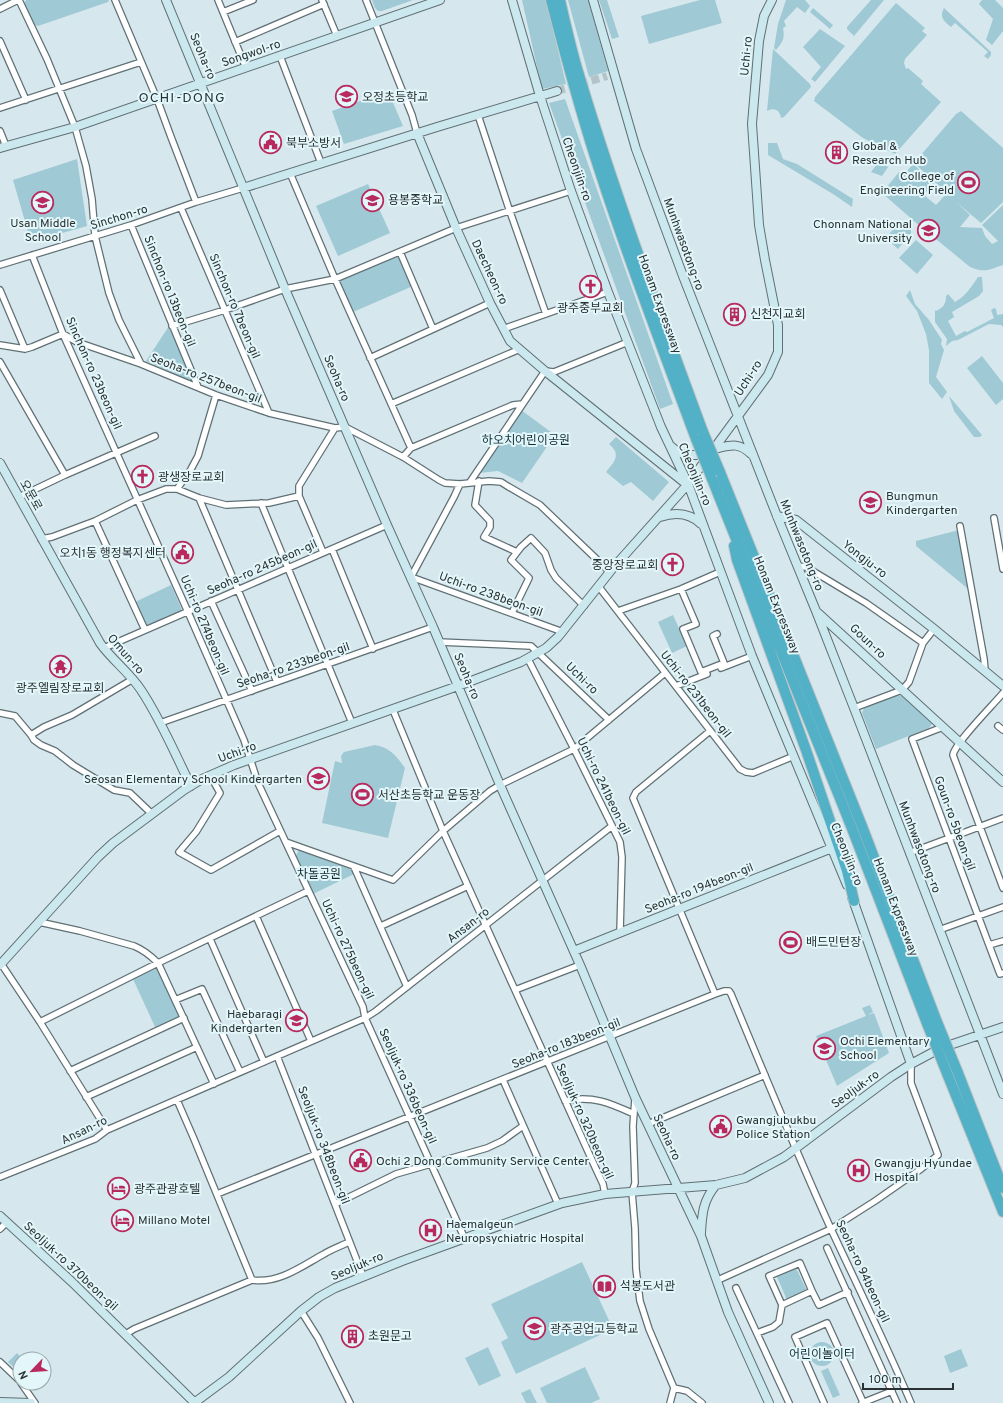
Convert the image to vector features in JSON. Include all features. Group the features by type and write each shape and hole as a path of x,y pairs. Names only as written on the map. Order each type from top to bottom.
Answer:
{"highway":[{"name":"Honam Expressway","path":"551,0 569,71 600,172 644,299 696,439 716,476 862,826 933,1024"},
{"name":"Honam Expressway","path":"560,0 576,64 609,168 652,295 703,432 725,511 851,826 953,1074 1003,1188"},
{"path":"725,511 737,560 806,750 847,871 854,901"},
{"name":"Honam Expressway","path":"953,1074 1003,1212"}],"street":[{"path":"0,9 18,0 46,59 75,127 86,166 92,199 95,236 111,300 119,320 141,364"},
{"path":"115,0 157,99 170,137 196,202"},
{"name":"Seoha-ro","path":"166,0 285,289 387,525 433,627 500,785 574,951 635,1098 702,1236 728,1312 769,1403"},
{"path":"218,0 246,68"},
{"path":"223,12 253,0"},
{"name":"Daecheon-ro","path":"366,0 412,116 417,133 456,228 490,303 510,341 545,371 688,484"},
{"name":"Songwol-ro","path":"3,147 75,127 440,0"},
{"name":"Cheonjiin-ro","path":"512,0 540,96 571,191 608,292 669,444 688,484 752,656 854,901 911,1064"},
{"name":"Munhwasotong-ro","path":"593,0 611,75 636,149 683,276 737,416 854,708 1003,1094"},
{"name":"Uchi-ro","path":"0,964 98,857 113,843 191,786 210,775 352,723 393,710 528,659 552,644 610,572 688,484 768,375 778,352 778,325 759,225 752,124 759,41 764,16 772,0"},
{"path":"235,42 282,22 323,2 337,36"},
{"path":"0,41 26,100"},
{"path":"280,56 321,163"},
{"path":"0,108 141,62"},
{"path":"243,188 478,114 557,91"},
{"path":"478,114 509,210 546,314"},
{"path":"0,131 3,147"},
{"path":"290,173 335,279 411,448"},
{"name":"Sinchon-ro","path":"0,266 243,188"},
{"path":"172,326 225,310 285,289 335,279 456,228 571,191"},
{"name":"Sinchon-ro 7beon-gil","path":"181,208 269,413"},
{"name":"Sinchon-ro 13beon-gil","path":"131,225 198,387"},
{"path":"400,252 433,329"},
{"name":"Sinchon-ro 23beon-gil","path":"32,255 64,334 138,500"},
{"path":"0,290 25,348"},
{"path":"503,329 608,292"},
{"path":"370,358 490,303"},
{"path":"0,345 25,348 32,347 64,334"},
{"name":"Seoha-ro 257beon-gil","path":"64,334 77,342 141,364 198,387 216,396 269,413 335,428 345,427"},
{"path":"470,482 545,371 554,372 628,342"},
{"path":"390,404 520,349"},
{"path":"0,362 65,474"},
{"path":"177,489 190,471 198,456 216,396"},
{"path":"403,457 411,448 513,405 522,404"},
{"path":"345,427 403,457 445,483 460,484 479,481 501,482 540,505 610,572"},
{"path":"323,552 299,496 299,486 335,428"},
{"path":"19,497 65,474 155,436"},
{"path":"669,444 676,451 689,455 737,445 744,448 753,456"},
{"name":"오문로","path":"0,463 41,538"},
{"path":"479,481 475,505 490,521 490,527 484,537 517,552"},
{"path":"411,577 460,484"},
{"path":"41,538 52,538 166,489 177,489 199,498 226,505 261,503 299,496"},
{"path":"199,498 277,682"},
{"name":"Uchi-ro 274beon-gil","path":"138,500 246,746 250,760"},
{"path":"261,503 352,723"},
{"path":"658,518 670,514 682,513 695,518 703,527"},
{"name":"Yongju-ro","path":"777,516 796,520 934,629 1003,686"},
{"path":"994,518 1003,569"},
{"path":"95,520 145,630"},
{"name":"Seoha-ro 245beon-gil","path":"104,648 387,525"},
{"path":"960,526 985,670"},
{"name":"Omun-ro","path":"41,538 104,648 133,679 140,689 160,724 191,786"},
{"path":"512,613 529,578 511,560 531,538 545,553 551,570 556,578 584,606"},
{"path":"332,549 373,649"},
{"path":"797,566 806,567 866,603 923,643"},
{"path":"618,612 681,589 720,572"},
{"name":"Uchi-ro 238beon-gil","path":"411,577 563,632"},
{"name":"Uchi-ro 231beon-gil","path":"599,587 740,769 753,773 794,756"},
{"path":"681,589 696,624 683,629 701,672 724,663 713,636 717,634"},
{"path":"211,601 252,691"},
{"name":"Goun-ro","path":"816,611 1003,782"},
{"name":"Seoha-ro 233beon-gil","path":"160,724 433,627"},
{"path":"854,708 902,690 908,682 923,643 934,629"},
{"name":"Uchi-ro","path":"439,642 530,646 609,720"},
{"path":"676,686 752,656"},
{"name":"Uchi-ro 241beon-gil","path":"528,659 574,749 621,847 620,932"},
{"path":"286,842 393,880 443,831 490,791 574,749 665,673"},
{"path":"32,735 44,727 72,715 133,679"},
{"path":"1003,693 959,742 952,755 1003,888"},
{"name":"Seoljuk-ro 320beon-gil","path":"393,710 443,831 598,1174 605,1194"},
{"path":"0,713 15,716 32,735 34,740 55,751 73,765 114,790 130,793 152,814"},
{"name":"Goun-ro 5beon-gil","path":"943,727 912,739 1000,974 1003,973"},
{"path":"710,731 636,792 633,798 678,909 715,994"},
{"name":"Uchi-ro 275beon-gil","path":"250,760 258,783 363,1007 365,1018"},
{"path":"210,775 220,793 196,832 179,852 211,870 280,831"},
{"path":"909,853 1003,818"},
{"path":"543,880 612,826"},
{"name":"Seoha-ro 194beon-gil","path":"574,951 832,848"},
{"path":"354,867 407,987"},
{"name":"Ansan-ro","path":"0,1177 95,1140 108,1130 365,1018 407,987 543,880"},
{"path":"381,926 468,886"},
{"name":"Uchi-ro 275beon-gil","path":"40,1022 308,891"},
{"path":"939,930 1003,907"},
{"path":"256,916 312,1041"},
{"path":"39,922 80,931 134,946 141,949 158,963 214,1084"},
{"path":"210,939 264,1062"},
{"path":"989,945 1003,940"},
{"path":"0,964 40,1022 108,1130"},
{"path":"514,990 580,965"},
{"path":"175,1000 202,989 240,1072"},
{"name":"Seoha-ro 94beon-gil","path":"715,994 724,991 729,991 731,994 831,1229 883,1338 911,1403"},
{"name":"Seoha-ro 183beon-gil","path":"217,1194 410,1118 715,994"},
{"path":"70,1071 184,1018"},
{"name":"Seoljuk-ro 336beon-gil","path":"365,1018 464,1237"},
{"name":"Seoljuk-ro","path":"194,1403 228,1377 301,1310 327,1292 363,1276 464,1237 558,1204 605,1194 716,1185 742,1179 754,1174 796,1148 891,1077 911,1064 941,1048 1003,1026"},
{"path":"86,1097 197,1047"},
{"name":"Seoljuk-ro 348beon-gil","path":"277,1056 363,1276"},
{"path":"718,1280 831,1229 909,1177 938,1155 911,1083 911,1064"},
{"path":"648,1124 765,1075"},
{"path":"503,1080 558,1204"},
{"path":"635,1098 635,1183 632,1192 636,1269 640,1301 649,1329 674,1388 670,1403"},
{"path":"565,1101 590,1099 610,1104 634,1114"},
{"path":"177,1100 252,1280"},
{"path":"335,1204 389,1177 488,1148 523,1126"},
{"path":"702,1236 702,1216 704,1204 710,1192 716,1185"},
{"name":"Seoljuk-ro 370beon-gil","path":"0,1216 126,1334 194,1403"},
{"path":"0,1229 7,1222"},
{"path":"126,1334 134,1329 252,1280 268,1280 296,1270 331,1250 349,1242"},
{"path":"826,1248 848,1292 897,1403"},
{"path":"757,1333 773,1327 779,1322 782,1304 769,1276 800,1263 819,1305 848,1292"},
{"path":"736,1288 788,1403"},
{"path":"782,1304 812,1291"},
{"path":"301,1310 318,1338 350,1403"},
{"path":"824,1403 795,1337 827,1323 862,1403 892,1391"},
{"path":"0,1362 12,1373"},
{"path":"674,1388 687,1391 702,1403"},
{"path":"27,1391 35,1403"},
{"path":"0,1402 27,1403"}],"green space":[{"path":"26,0 109,0 108,2 38,26 33,24 24,4"},
{"path":"372,0 413,0 378,11"},
{"path":"522,0 546,0 566,84 542,89"},
{"path":"568,0 588,0 608,71 589,77"},
{"path":"599,0 607,0 619,37 612,39"},
{"path":"700,0 715,0 722,23 649,44 641,16"},
{"path":"786,0 805,0 810,6 805,13 797,7 784,21 786,26 783,28 783,40 776,50 774,48 778,24"},
{"path":"871,0 884,0 854,36 847,29 847,27"},
{"path":"982,0 995,0 1003,8 1003,31 992,45 986,40 993,19 979,4"},
{"path":"896,3 925,28 922,31 927,35 905,59 904,63 906,69 908,68 923,81 921,84 941,102 895,154 863,138 814,101 815,97"},
{"path":"813,8 833,25 830,29 810,12"},
{"path":"944,8 991,52 988,59 984,56 988,52 955,23 951,27 944,21 942,14"},
{"path":"820,29 845,46 815,82 811,79 821,67 803,47"},
{"path":"773,49 810,84 811,87 784,117 781,118 778,111 774,109 767,111"},
{"path":"388,91 403,126 344,144 332,111"},
{"path":"565,99 673,404 660,409 549,103"},
{"path":"961,111 1003,148 1003,202 981,223 955,201 970,215 960,227 982,228 985,236 992,244 998,241 982,225 1003,205 1003,265 986,270 979,270 970,267 882,193 899,172 903,176 913,164 934,183 924,195 936,205 947,193 914,163 956,114"},
{"path":"768,143 777,143 783,159 797,164 853,199 852,207 768,155"},
{"path":"77,159 87,226 31,242 13,180"},
{"path":"880,160 888,167 882,176 871,172"},
{"path":"368,184 390,233 338,256 316,206"},
{"path":"900,221 911,230 911,233 898,249 886,238"},
{"path":"916,240 933,255 917,274 899,258"},
{"path":"397,256 401,257 413,286 353,312 339,280"},
{"path":"978,277 982,277 983,291 979,296 952,312 954,317 948,321 956,336 994,318 991,310 994,308 996,309 997,315 1003,314 1003,327 1001,325 989,324 958,340 952,341 946,346 947,339 935,322 935,310 938,310 944,305 948,294 955,302 959,300 968,291"},
{"path":"910,290 915,304 929,320 942,340 941,344 944,350 936,377 947,392 942,399 929,383 929,350 926,334 917,311 906,296"},
{"path":"169,326 193,382 146,361"},
{"path":"982,356 1003,383 1003,399 996,405 967,368"},
{"path":"949,396 982,435 980,437 974,437 954,411"},
{"name":"하오치어린이공원","path":"521,410 555,435 522,483 498,471 479,473"},
{"path":"616,437 669,482 653,501 631,482 623,486 606,472 614,462 616,455 613,448 609,444"},
{"path":"959,530 970,588 967,588 916,546 916,541"},
{"path":"171,585 182,610 147,626 135,602"},
{"path":"673,615 687,646 672,653 658,622"},
{"path":"896,695 904,696 933,723 929,728 876,749 862,713 864,708"},
{"name":"서산초등학교 운동장","path":"375,745 389,750 396,756 405,768 388,838 322,823 335,761 342,763 341,756 344,752"},
{"name":"차돌공원","path":"299,850 351,869 354,874 313,894 295,857"},
{"name":"배드민턴장","path":"796,935 799,943 785,949 781,940"},
{"path":"157,968 180,1018 156,1029 133,979"},
{"path":"870,1005 873,1012 868,1015 874,1013 889,1053 837,1086 816,1036 866,1016 862,1008"},
{"path":"582,1262 613,1329 516,1374 501,1342 508,1338 491,1304"},
{"path":"796,1268 807,1291 787,1300 777,1277"},
{"name":"어린이놀이터","path":"822,1342 831,1345 834,1354 831,1363 822,1366 813,1363 810,1354 813,1345"},
{"path":"488,1347 501,1376 479,1386 465,1358"},
{"path":"961,1349 968,1366 950,1373 944,1356"},
{"path":"12,1358 12,1366 8,1362"},
{"path":"585,1367 600,1399 591,1403 547,1403 540,1388"},
{"path":"828,1368 840,1395 833,1398 821,1371"},
{"path":"530,1389 537,1403 526,1403 521,1393"}],"tunnel":[{"path":"557,91 607,76"}],"place":[{"name":"오정초등학교","path":"347,97"},
{"name":"북부소방서","path":"271,143"},
{"name":"Global & Research Hub","path":"836,153"},
{"name":"College of Engineering Field","path":"969,183"},
{"name":"용봉중학교","path":"373,200"},
{"name":"Usan Middle School","path":"43,202"},
{"name":"Chonnam National University","path":"928,231"},
{"name":"광주중부교회","path":"590,287"},
{"name":"신천지교회","path":"735,314"},
{"name":"광생장로교회","path":"142,477"},
{"name":"Bungmun Kindergarten","path":"870,503"},
{"name":"오치1동 행정복지센터","path":"182,553"},
{"name":"중앙장로교회","path":"673,565"},
{"name":"광주엘림장로교회","path":"60,667"},
{"name":"Seosan Elementary School Kindergarten","path":"318,779"},
{"name":"서산초등학교 운동장","path":"363,795"},
{"name":"배드민턴장","path":"790,942"},
{"name":"Haebaragi Kindergarten","path":"297,1021"},
{"name":"Ochi Elementary School","path":"825,1048"},
{"name":"Gwangjubukbu Police Station","path":"721,1127"},
{"name":"Ochi 2 Dong Community Service Center","path":"360,1161"},
{"name":"Gwangju Hyundae Hospital","path":"858,1170"},
{"name":"광주관광호텔","path":"119,1189"},
{"name":"Millano Motel","path":"122,1220"},
{"name":"Haemalgeun Neuropsychiatric Hospital","path":"431,1231"},
{"name":"석봉도서관","path":"605,1286"},
{"name":"광주공업고등학교","path":"534,1329"},
{"name":"초원문고","path":"352,1336"}],"district":[{"name":"OCHI-DONG","path":"182,97"}]}
